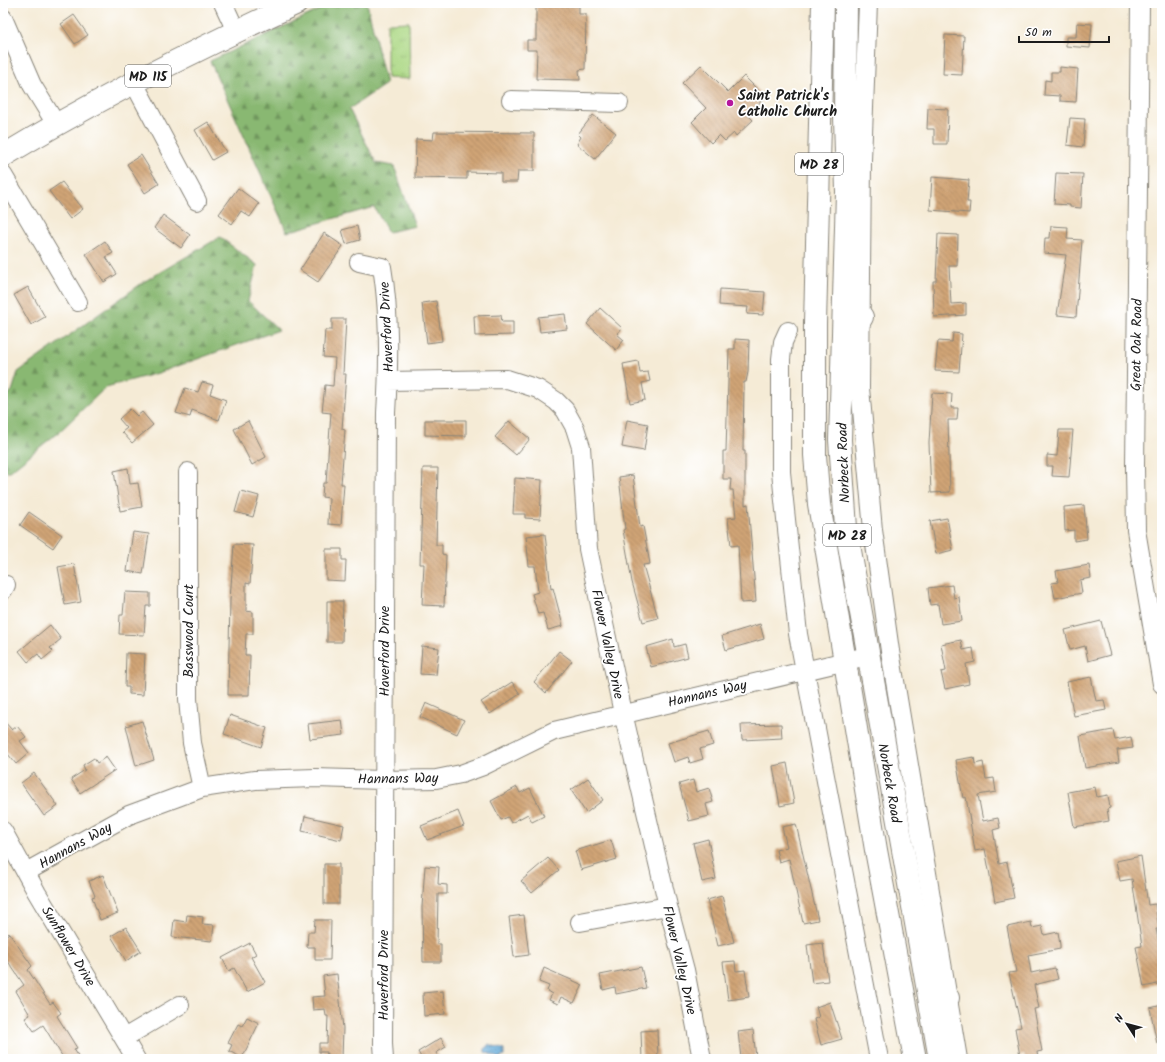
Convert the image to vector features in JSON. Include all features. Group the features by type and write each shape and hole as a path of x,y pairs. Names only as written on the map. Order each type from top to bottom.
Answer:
{"main road":[{"name":"MD 115","path":"3,156 56,124 134,83 236,31 297,3"},
{"name":"Norbeck Road","path":"846,3 846,192 840,440 846,528 867,656 940,1059"},
{"name":"Norbeck Road","path":"823,13 816,324 815,454 819,504 844,662 914,1059"},
{"path":"823,13 832,35 834,105 862,160"},
{"path":"842,390 852,334 862,317"},
{"path":"926,983 948,998"}],"street":[{"path":"223,3 236,31"},
{"path":"868,3 862,160 862,317 860,388 873,530 890,651 958,1059"},
{"name":"Great Oak Road","path":"1140,3 1135,467 1136,530 1162,684"},
{"path":"3,18 32,85 56,124"},
{"path":"134,83 197,201"},
{"path":"511,100 619,103"},
{"path":"3,175 78,302"},
{"name":"Haverford Drive","path":"359,262 382,267 387,299 388,381 386,413 383,780 384,1059"},
{"path":"788,331 782,342 781,472 798,634 880,1059"},
{"name":"Flower Valley Drive","path":"388,381 507,379 538,389 556,401 565,410 575,428 582,448 588,549 623,713 668,906 685,970 702,1059"},
{"name":"Basswood Court","path":"188,472 188,699 192,743 202,788"},
{"name":"Hannans Way","path":"26,872 129,815 202,788 255,780 315,778 383,780 436,779 462,774 483,766 554,731 623,713 867,656"},
{"name":"Sunflower Drive","path":"3,831 37,893 136,1059"},
{"path":"580,922 668,906"},
{"path":"124,1038 180,1005"}],"green space":[{"path":"334,3 367,3 386,84 349,109 376,163 394,166 415,226 388,232 374,207 287,232 210,61"},
{"path":"409,22 410,79 387,78 387,23"},
{"path":"220,237 257,265 248,301 279,330 158,373 106,387 60,431 10,471 3,471 3,399 12,391 18,372 145,281"}],"water":[{"path":"489,1044 504,1050 504,1056 499,1058 485,1052 485,1049"}],"building":[{"path":"536,5 579,6 579,14 586,14 585,69 579,70 580,80 536,79 537,50 527,50 527,40 536,40"},
{"path":"74,15 88,35 75,44 61,24"},
{"path":"1077,23 1092,24 1090,48 1066,46 1066,37 1076,37"},
{"path":"945,35 964,36 962,75 943,74"},
{"name":"Saint Patrick's Catholic Church","path":"701,65 728,92 744,76 765,97 748,115 753,120 736,136 734,133 725,141 719,135 711,143 692,122 706,108 682,83"},
{"path":"1060,67 1078,69 1076,102 1060,101 1060,96 1044,95 1045,80 1051,81 1051,72 1060,72"},
{"path":"928,108 948,109 947,144 934,144 934,129 927,129"},
{"path":"593,115 616,133 595,159 577,144 581,137 578,134"},
{"path":"1070,118 1085,119 1083,147 1067,145"},
{"path":"208,122 226,152 212,160 195,130"},
{"path":"434,132 534,133 534,171 518,171 517,182 501,182 501,173 467,172 467,179 415,178 416,139 433,140"},
{"path":"141,155 159,184 145,193 127,164"},
{"path":"1056,173 1083,174 1081,208 1070,207 1070,205 1054,204"},
{"path":"932,177 969,180 967,202 970,202 969,213 930,210"},
{"path":"62,182 83,209 70,219 49,191"},
{"path":"238,188 259,204 250,217 241,211 232,224 219,214"},
{"path":"163,215 190,235 181,248 154,228"},
{"path":"357,226 360,240 346,244 342,230"},
{"path":"1051,226 1068,227 1067,239 1082,240 1076,317 1057,315 1066,255 1044,253 1045,238 1050,238"},
{"path":"324,233 343,246 318,282 300,270"},
{"path":"938,234 958,235 957,266 949,266 951,304 966,303 966,315 934,317 933,281 936,281"},
{"path":"105,241 113,253 106,257 117,274 104,282 86,254"},
{"path":"28,287 45,317 31,325 14,295"},
{"path":"720,289 765,292 763,315 747,314 748,307 719,305"},
{"path":"436,301 442,341 427,343 422,303"},
{"path":"600,308 622,328 617,334 624,340 616,350 587,324"},
{"path":"565,314 567,329 540,332 538,317"},
{"path":"501,315 502,322 513,322 513,335 475,336 474,316"},
{"path":"332,319 346,319 343,374 346,374 342,429 345,430 341,484 344,484 341,525 328,524 329,498 322,497 323,483 326,483 331,413 322,412 325,385 333,386 335,358 323,357 325,330 332,330"},
{"path":"953,333 962,334 959,372 935,371 938,341 952,342"},
{"path":"735,339 749,340 748,372 746,382 744,382 743,451 745,451 745,505 748,504 756,602 741,603 738,545 731,546 728,518 736,517 733,490 730,490 731,479 723,479 723,451 726,451 729,349 735,349"},
{"path":"638,361 640,373 648,372 650,381 642,383 645,400 630,403 623,364"},
{"path":"202,382 213,385 210,394 226,400 219,420 192,410 190,417 176,413 185,388 198,392"},
{"path":"932,393 952,394 951,408 958,408 957,420 948,420 950,492 931,493 929,443"},
{"path":"130,409 137,416 142,412 153,425 132,443 122,432 127,428 119,419"},
{"path":"425,420 466,420 466,436 425,435"},
{"path":"627,420 648,424 644,451 622,447"},
{"path":"248,421 266,457 252,465 234,429"},
{"path":"509,421 530,439 516,455 495,437"},
{"path":"1059,430 1073,430 1069,477 1052,476 1053,466 1047,466 1047,455 1057,456"},
{"path":"128,468 130,484 138,483 142,507 120,511 114,471"},
{"path":"423,468 438,468 436,545 442,545 442,554 446,555 444,606 422,605 424,564 420,564"},
{"path":"633,475 640,527 643,526 650,564 643,565 658,618 643,622 632,582 623,530 625,529 619,477"},
{"path":"515,478 542,480 540,519 525,518 525,514 513,514"},
{"path":"241,491 259,496 253,517 235,512"},
{"path":"1084,505 1087,539 1074,541 1074,530 1065,531 1064,507"},
{"path":"29,512 62,535 53,548 20,525"},
{"path":"947,518 953,550 936,554 930,521"},
{"path":"133,532 149,534 143,574 127,571"},
{"path":"545,534 551,589 553,588 563,626 548,630 543,613 538,614 532,594 538,592 535,566 529,566 526,536"},
{"path":"234,544 253,545 250,584 246,583 246,611 253,612 253,634 246,634 245,655 250,655 249,695 228,695 230,600"},
{"path":"326,549 342,549 342,560 346,560 345,581 326,580"},
{"path":"74,564 81,602 65,605 58,567"},
{"path":"1089,565 1091,578 1080,580 1082,593 1055,598 1052,583 1058,582 1056,571"},
{"path":"952,585 954,598 959,597 962,621 941,624 938,604 930,605 928,588"},
{"path":"125,592 150,593 150,606 146,606 144,635 119,634 120,615 123,615"},
{"path":"327,601 343,601 342,642 327,642"},
{"path":"1101,621 1110,655 1088,661 1085,646 1070,650 1065,630"},
{"path":"760,624 764,639 726,650 722,636"},
{"path":"50,625 61,639 50,648 53,651 42,660 38,654 28,662 19,651"},
{"path":"673,639 674,647 685,644 688,657 651,667 646,647"},
{"path":"961,640 963,650 973,648 975,662 966,664 969,684 945,689 941,672 946,671 941,644"},
{"path":"422,646 439,648 436,675 420,674"},
{"path":"559,651 572,661 546,693 534,682"},
{"path":"126,653 145,654 143,695 129,694 129,687 125,687"},
{"path":"1091,677 1096,701 1104,700 1106,710 1074,716 1067,682"},
{"path":"512,682 520,694 490,714 481,702"},
{"path":"426,703 464,720 457,734 420,717"},
{"path":"230,715 267,728 261,747 224,734"},
{"path":"3,720 12,730 17,726 26,737 20,741 29,753 16,764 3,748"},
{"path":"342,720 344,735 310,739 308,724"},
{"path":"142,721 154,760 136,766 126,726"},
{"path":"781,724 782,738 742,740 741,725"},
{"path":"1113,730 1115,740 1131,737 1133,748 1117,750 1119,762 1085,768 1080,736"},
{"path":"709,731 713,745 700,749 703,759 690,763 688,757 674,762 668,743"},
{"path":"106,757 115,770 80,793 71,779 85,770 83,765 94,758 97,763"},
{"path":"974,757 975,764 983,762 986,779 994,778 996,792 978,795 983,821 998,818 1000,828 993,830 999,864 1007,862 1014,898 995,902 985,849 975,851 966,797 963,798 956,760"},
{"path":"787,763 794,803 780,806 773,766"},
{"path":"34,773 58,806 44,816 21,783"},
{"path":"588,778 603,800 586,813 571,790"},
{"path":"693,780 696,792 709,788 713,802 706,804 709,816 689,821 679,784"},
{"path":"517,787 520,793 530,788 544,816 532,822 528,814 511,823 508,817 501,820 491,801"},
{"path":"1095,787 1097,797 1108,795 1110,808 1107,809 1109,821 1074,827 1068,792"},
{"path":"458,811 464,826 427,840 421,826"},
{"path":"305,816 344,825 341,840 302,831"},
{"path":"796,824 818,920 803,923 789,859 779,862 776,850 787,847 782,827"},
{"path":"708,839 716,879 702,882 693,843"},
{"path":"611,840 617,859 581,870 575,851"},
{"path":"1141,856 1148,905 1155,904 1159,929 1156,929 1162,957 1159,958 1162,983 1144,987 1136,947 1142,946 1132,879 1120,881 1116,861"},
{"path":"548,858 559,870 532,893 521,881"},
{"path":"324,864 339,864 339,904 324,904"},
{"path":"425,866 439,867 438,884 447,885 447,894 438,894 437,944 441,944 441,962 423,962 422,907"},
{"path":"103,875 118,913 100,920 92,897 95,896 89,881"},
{"path":"722,896 734,942 718,946 707,900"},
{"path":"187,915 203,917 202,924 214,925 212,941 172,937 174,920 186,922"},
{"path":"524,915 529,955 514,957 509,917"},
{"path":"315,920 331,920 330,960 315,960 315,947 307,947 308,932 314,932"},
{"path":"1031,922 1032,928 1042,926 1044,935 1058,932 1060,945 1060,949 1028,955 1031,973 1055,968 1058,979 1034,985 1039,1008 1034,1009 1042,1051 1037,1052 1038,1059 1025,1059 1024,1055 1020,1056 1015,1028 1021,1027 1009,973 1016,972 1007,927"},
{"path":"126,927 141,951 126,961 111,936"},
{"path":"9,933 32,966 28,970 50,1004 53,1002 61,1013 57,1016 77,1048 74,1049 80,1059 64,1059 43,1025 34,1031 25,1018 30,1015 16,991 24,985 7,960 3,963 3,938"},
{"path":"250,943 256,954 251,957 265,982 247,992 234,968 229,971 222,958"},
{"path":"823,943 828,981 812,983 807,945"},
{"path":"735,961 736,971 745,970 749,997 728,1000 723,962"},
{"path":"641,967 646,988 616,994 615,987 603,990 600,975"},
{"path":"544,968 583,985 574,1003 561,997 558,1004 549,1000 552,994 547,991 549,986 539,982"},
{"path":"337,974 343,1028 342,1059 326,1059 327,1052 319,1052 319,1043 327,1043 328,1016 326,1016 325,1009 313,1010 312,997 325,996 323,976"},
{"path":"443,991 445,1014 424,1016 423,993"},
{"path":"830,1002 842,1039 821,1045 814,1019 819,1017 816,1007"},
{"path":"1162,1005 1162,1043 1157,1044 1150,1008"},
{"path":"247,1017 259,1023 242,1058 229,1051 232,1045 228,1043 238,1024 242,1026"},
{"path":"657,1030 658,1059 642,1059 641,1031"},
{"path":"753,1030 756,1057 741,1058 738,1032"},
{"path":"441,1038 446,1047 436,1053 440,1059 422,1059 418,1052"}],"place":[{"name":"Saint Patrick's Catholic Church","path":"730,103"}]}
